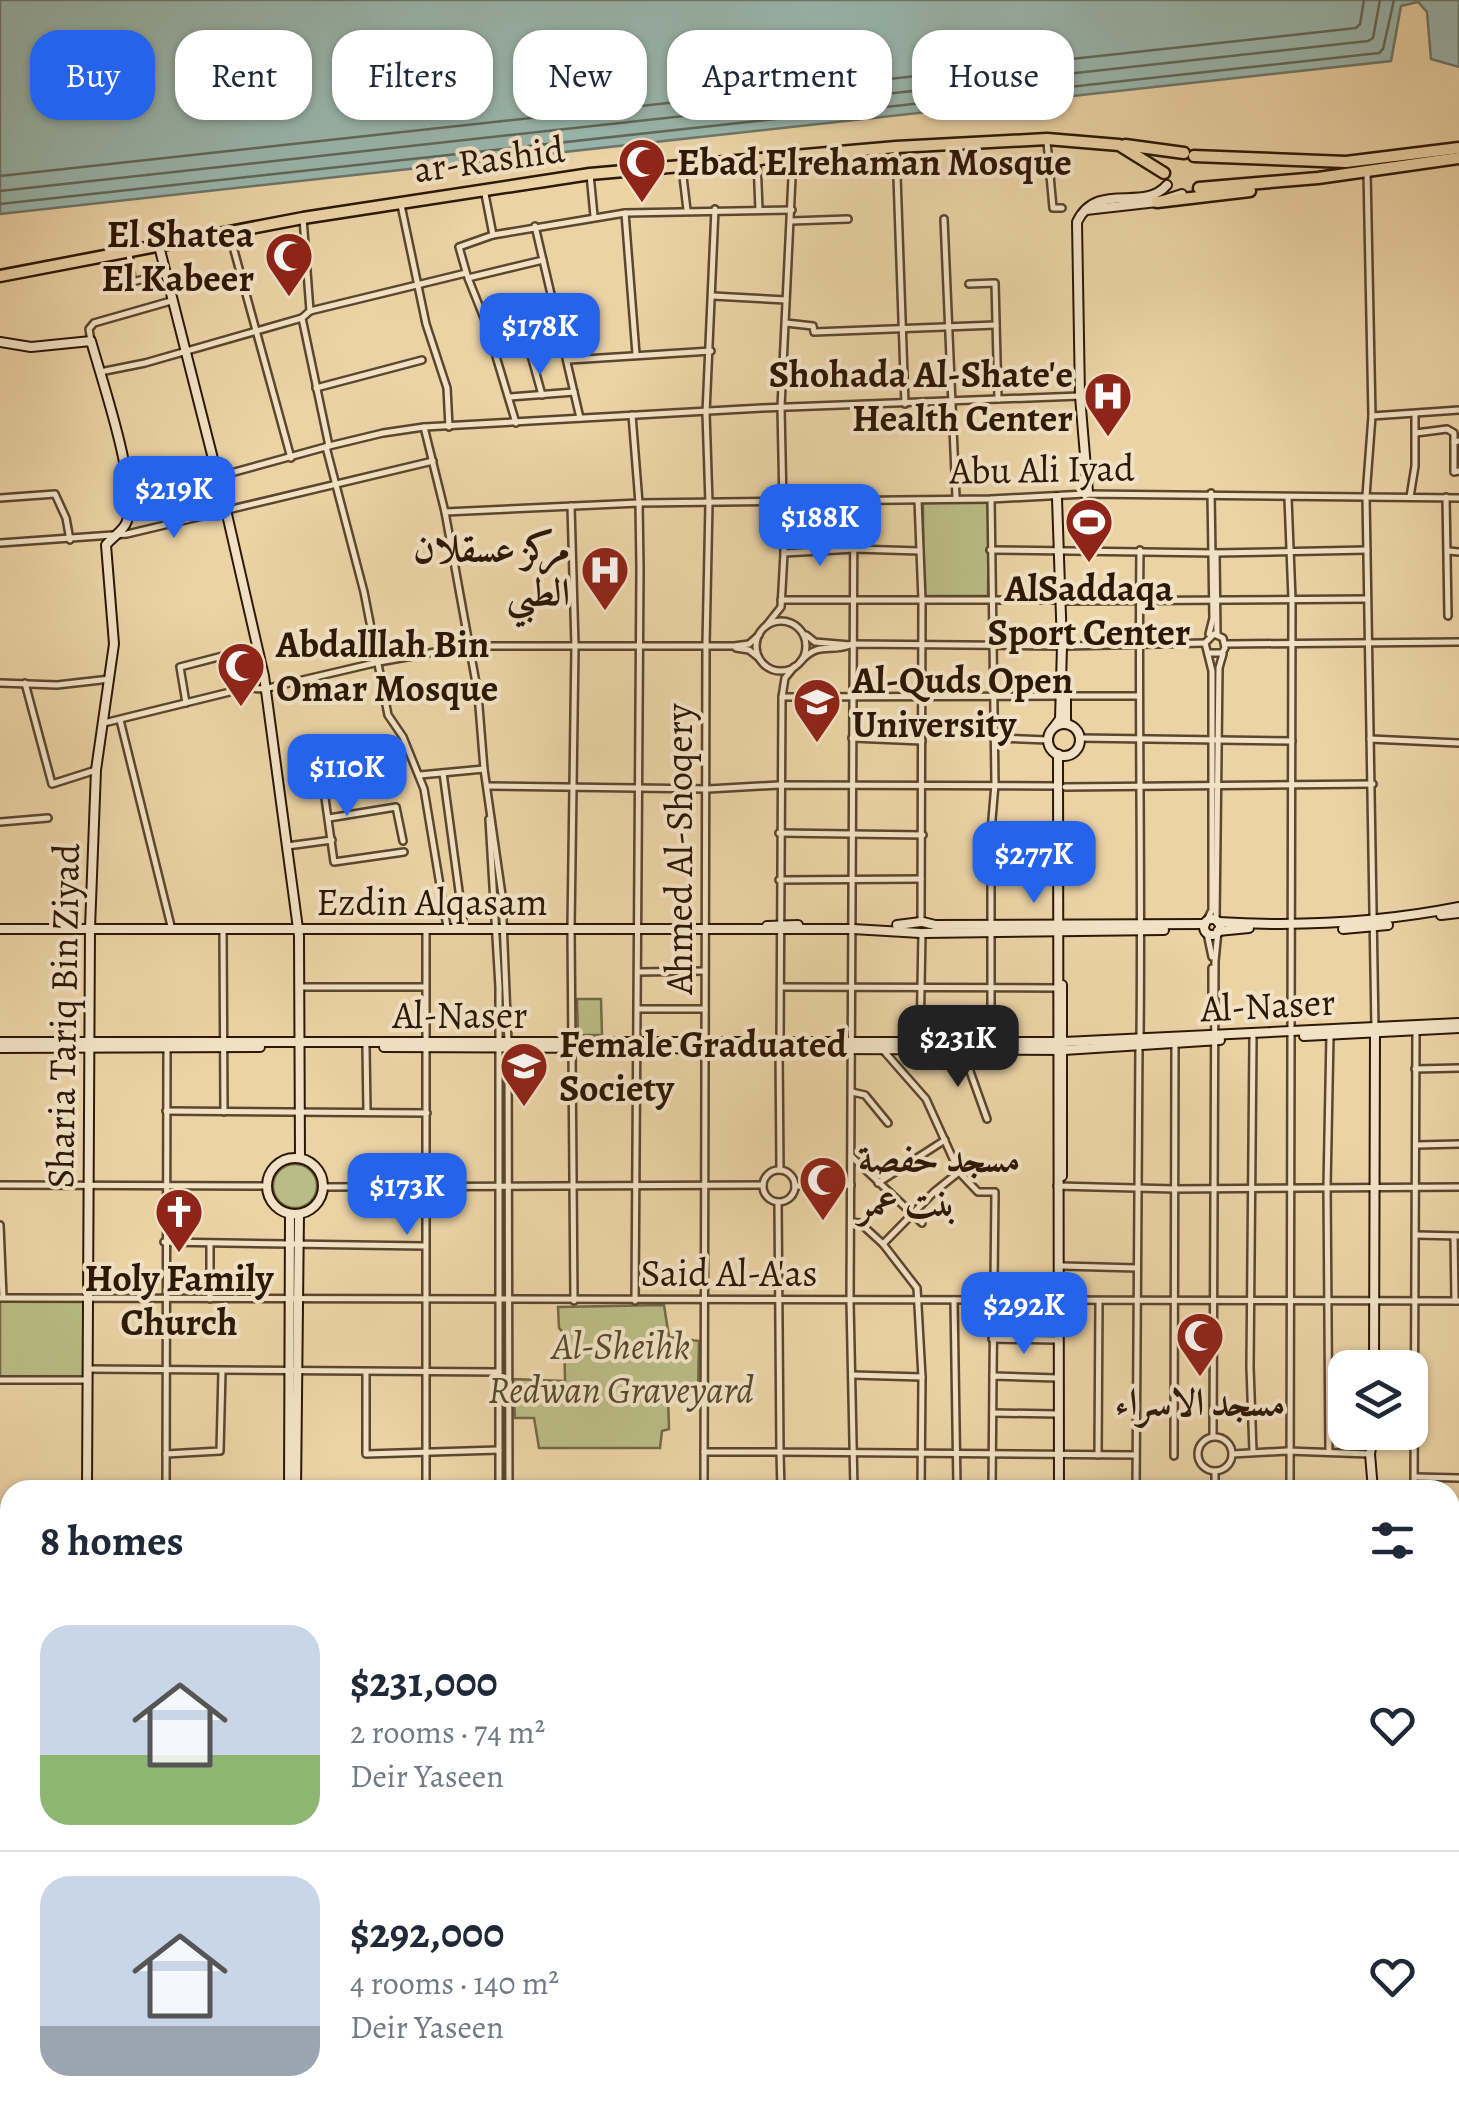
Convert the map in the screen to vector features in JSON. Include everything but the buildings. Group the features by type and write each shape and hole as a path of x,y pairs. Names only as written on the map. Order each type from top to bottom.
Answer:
{"main road":[{"name":"ar-Rashid","path":"0,276 484,188 590,174 896,147 1047,139 1120,145 1165,179"},
{"path":"1120,145 1189,154 1346,162 1459,148"},
{"path":"1199,188 1298,180 1459,158"},
{"path":"1085,494 1088,492 1080,396 1078,222 1097,200 1153,194 1165,179"},
{"path":"1086,210 1239,193 1298,180"},
{"path":"1157,202 1182,194"},
{"path":"158,246 257,647 296,929 296,1045"},
{"path":"0,342 32,347 91,342 118,433 129,501 126,526 113,536"},
{"path":"1059,497 1066,724"},
{"name":"Sharia Tariq Bin Ziyad","path":"87,1480 90,928 96,770 114,644 106,544 113,536"},
{"path":"1054,727 1066,724 1076,730 1079,738 1075,751 1061,755 1050,748 1048,740 1054,727 1060,719 1063,696"},
{"path":"1061,755 1062,1480"},
{"name":"Ezdin Alqasam","path":"296,929 781,928 922,922 935,926 1060,928 1290,927 1374,924 1459,910"},
{"path":"922,922 928,927 922,933"},
{"name":"Ezdin Alqasam","path":"0,929 447,926"},
{"name":"Ezdin Alqasam","path":"853,926 922,933 991,927"},
{"path":"1060,928 1060,1046"},
{"path":"296,929 296,1158"},
{"name":"Al-Naser","path":"1139,1043 1459,1026"},
{"name":"Al-Naser","path":"851,1044 883,1050 962,1049 1330,1035 1459,1026"},
{"path":"1374,1350 1375,1030"},
{"name":"Al-Naser","path":"296,1045 779,1046 991,1042 1060,1046"},
{"name":"Al-Naser","path":"91,1044 224,1044"},
{"name":"Al-Naser","path":"0,1046 426,1044"},
{"path":"296,1158 316,1167 323,1187 316,1205 295,1214 273,1204 266,1186 274,1166 296,1158"},
{"path":"1060,1186 1062,1266 1057,1378 1061,1454"},
{"path":"292,1480 295,1214"},
{"path":"1371,1450 1372,1480"}],"street":[{"path":"1047,139 1053,208 1062,208"},
{"path":"896,147 905,404"},
{"path":"734,646 749,644 781,603 781,407 793,157"},
{"path":"757,160 760,210"},
{"path":"682,166 686,210"},
{"path":"1367,172 1372,416 1366,496 1375,1030"},
{"path":"590,174 594,216"},
{"path":"484,188 494,234"},
{"path":"400,202 417,284 448,388 449,426"},
{"path":"516,423 460,245 494,234 594,216 716,209 792,210"},
{"name":"Ahmed Al-Shoqery","path":"704,1480 706,644 710,502 706,412 716,209"},
{"path":"625,213 636,354"},
{"path":"303,218 310,311"},
{"path":"791,221 848,218"},
{"path":"944,219 956,497"},
{"path":"536,226 580,418"},
{"path":"230,232 290,458"},
{"path":"129,252 132,282 165,274"},
{"path":"100,372 146,363 302,318 310,311 417,284 543,260"},
{"path":"969,284 994,283 998,399"},
{"path":"712,296 786,300"},
{"path":"91,342 89,329 94,323 172,301"},
{"path":"486,322 553,303"},
{"path":"520,312 542,395"},
{"path":"302,318 388,714 420,775 447,926"},
{"path":"786,324 813,326 814,332 996,326"},
{"path":"568,360 710,351"},
{"path":"316,388 422,360"},
{"path":"510,397 574,392"},
{"path":"129,501 383,432 781,407 1080,396"},
{"path":"1372,416 1459,410"},
{"path":"632,415 639,503 640,786 635,1301"},
{"path":"1410,498 1415,415"},
{"path":"424,428 445,512 478,694 499,927 508,1187 509,1480"},
{"path":"1416,433 1447,429 1454,433 1454,472 1459,471"},
{"path":"0,543 113,536 433,461"},
{"path":"1210,493 1217,634 1225,647 1219,668 1215,740"},
{"path":"0,498 55,494 66,518 70,540"},
{"name":"Abu Ali Iyad","path":"445,512 639,503 991,499 1085,494 1459,498"},
{"path":"1288,497 1292,599 1289,1480"},
{"path":"1446,498 1448,616"},
{"path":"854,499 850,1300 854,1480"},
{"path":"918,499 922,600 922,922"},
{"path":"991,499 995,738 991,1042"},
{"path":"571,506 575,646 574,1301"},
{"path":"784,553 920,550"},
{"path":"990,550 1368,550"},
{"path":"1136,1480 1140,550"},
{"path":"1449,552 1459,552"},
{"path":"1213,1436 1215,960 1211,926 1216,788 1212,672 1206,640 1216,598"},
{"path":"781,603 1368,599"},
{"path":"781,603 815,642 1140,646 1206,640 1217,634"},
{"path":"766,626 780,620 799,628 806,646 801,661"},
{"path":"758,635 760,660"},
{"path":"1208,653 1215,656 1225,647 1459,642"},
{"path":"780,1170 782,693 785,678 816,648 851,644"},
{"path":"104,724 246,688 264,690 379,662 470,646 734,646 749,650 767,666 780,679 782,693"},
{"path":"186,703 180,667 257,647"},
{"path":"767,666 780,671 794,667"},
{"path":"0,683 57,685 110,679"},
{"path":"25,683 52,784 96,770"},
{"path":"782,693 1138,696"},
{"path":"120,720 171,926"},
{"path":"852,738 922,740"},
{"path":"995,738 1048,740"},
{"path":"1079,738 1292,741"},
{"path":"1370,739 1459,743"},
{"path":"318,748 334,862 404,852"},
{"path":"420,775 484,769"},
{"path":"443,773 464,926"},
{"path":"487,786 708,789 995,784 1216,788 1373,784"},
{"path":"1215,1040 1211,926 1216,788"},
{"path":"329,818 396,807 403,841"},
{"path":"0,822 48,818"},
{"path":"779,833 923,835"},
{"path":"287,846 332,840"},
{"path":"779,880 922,879"},
{"path":"223,928 224,1112"},
{"path":"426,928 426,1480"},
{"path":"920,1042 922,933"},
{"path":"638,972 706,970"},
{"path":"299,987 426,987"},
{"path":"780,987 1057,988"},
{"path":"638,1009 706,1009"},
{"path":"1416,1031 1415,1478 1459,1478"},
{"path":"1329,1452 1330,1035"},
{"path":"1253,1038 1253,1452"},
{"path":"1174,1456 1175,1044"},
{"path":"499,1480 503,1045"},
{"path":"166,1047 166,1480"},
{"path":"366,1047 367,1112"},
{"path":"962,1049 986,1119"},
{"path":"883,1050 926,1099 960,1172 978,1192 994,1192 992,1480"},
{"path":"1415,1069 1459,1068"},
{"path":"852,1092 865,1095 888,1122"},
{"path":"166,1112 427,1113"},
{"path":"878,1183 945,1140"},
{"path":"1416,1144 1459,1144"},
{"path":"851,1156 922,1223"},
{"path":"780,1170 789,1173 795,1186 788,1199 778,1202 766,1195 763,1186 766,1176 780,1170"},
{"path":"884,1244 960,1172"},
{"path":"0,1185 266,1186"},
{"path":"795,1186 851,1185"},
{"path":"323,1187 763,1186"},
{"path":"1060,1186 1459,1187"},
{"path":"778,1202 776,1300 781,1480"},
{"path":"851,1222 860,1223 884,1244 917,1288 920,1299 921,1480"},
{"path":"0,1225 2,1298"},
{"path":"1416,1234 1457,1236 1457,1301"},
{"path":"164,1242 424,1246"},
{"path":"210,1242 210,1299"},
{"path":"1062,1266 1137,1268"},
{"name":"Said Al-A'as","path":"2,1298 1457,1301"},
{"path":"954,1300 957,1480"},
{"path":"1098,1455 1099,1301"},
{"path":"992,1340 1057,1340"},
{"path":"87,1369 499,1372"},
{"path":"166,1454 220,1451 222,1370"},
{"path":"366,1373 366,1454 499,1450"},
{"path":"852,1375 922,1377"},
{"path":"993,1376 1057,1378"},
{"path":"0,1380 87,1380"},
{"path":"992,1413 1058,1414"},
{"path":"1213,1436 1227,1441 1232,1454 1226,1467 1215,1471 1203,1466 1197,1455 1202,1441 1213,1436"},
{"path":"704,1452 1135,1455"},
{"path":"1232,1454 1370,1454"},
{"path":"1215,1471 1215,1480"}],"green space":[{"path":"1121,381 1120,414 1094,414 1093,382"},
{"path":"923,501 989,502 988,596 923,596"},
{"path":"577,999 601,999 602,1035 578,1035"},
{"path":"295,1164 311,1170 317,1186 311,1202 295,1208 279,1202 273,1186 279,1170"},
{"path":"0,1300 85,1300 83,1378 0,1379"},
{"name":"Al-Sheihk Redwan Graveyard","path":"664,1305 669,1337 699,1341 698,1395 668,1396 669,1429 662,1431 660,1448 539,1448 534,1418 515,1418 513,1379 565,1381 564,1334 559,1328 558,1307"}],"water":[{"path":"0,0 1459,0 1459,67 1431,59 1427,12 1418,2 1401,6 1391,61 1074,96 1074,30 912,30 912,114 892,116 892,30 667,30 667,120 855,120 0,214"}],"place":[{"name":"Ebad Elrehaman Mosque","path":"642,204"},
{"name":"El Shatea El Kabeer","path":"289,298"},
{"name":"Shohada Al-Shate'e Health Center","path":"1108,438"},
{"name":"AlSaddaqa Sport Center","path":"1089,564"},
{"name":"مركز عسقلان الطبي","path":"605,612"},
{"name":"Abdalllah Bin Omar Mosque","path":"241,708"},
{"name":"Al-Quds Open University","path":"817,744"},
{"name":"Female Graduated Society","path":"524,1108"},
{"name":"مسجد حفصة بنت عمر","path":"823,1222"},
{"name":"Holy Family Church","path":"179,1254"},
{"name":"مسجد الاسراء","path":"1200,1378"}]}
